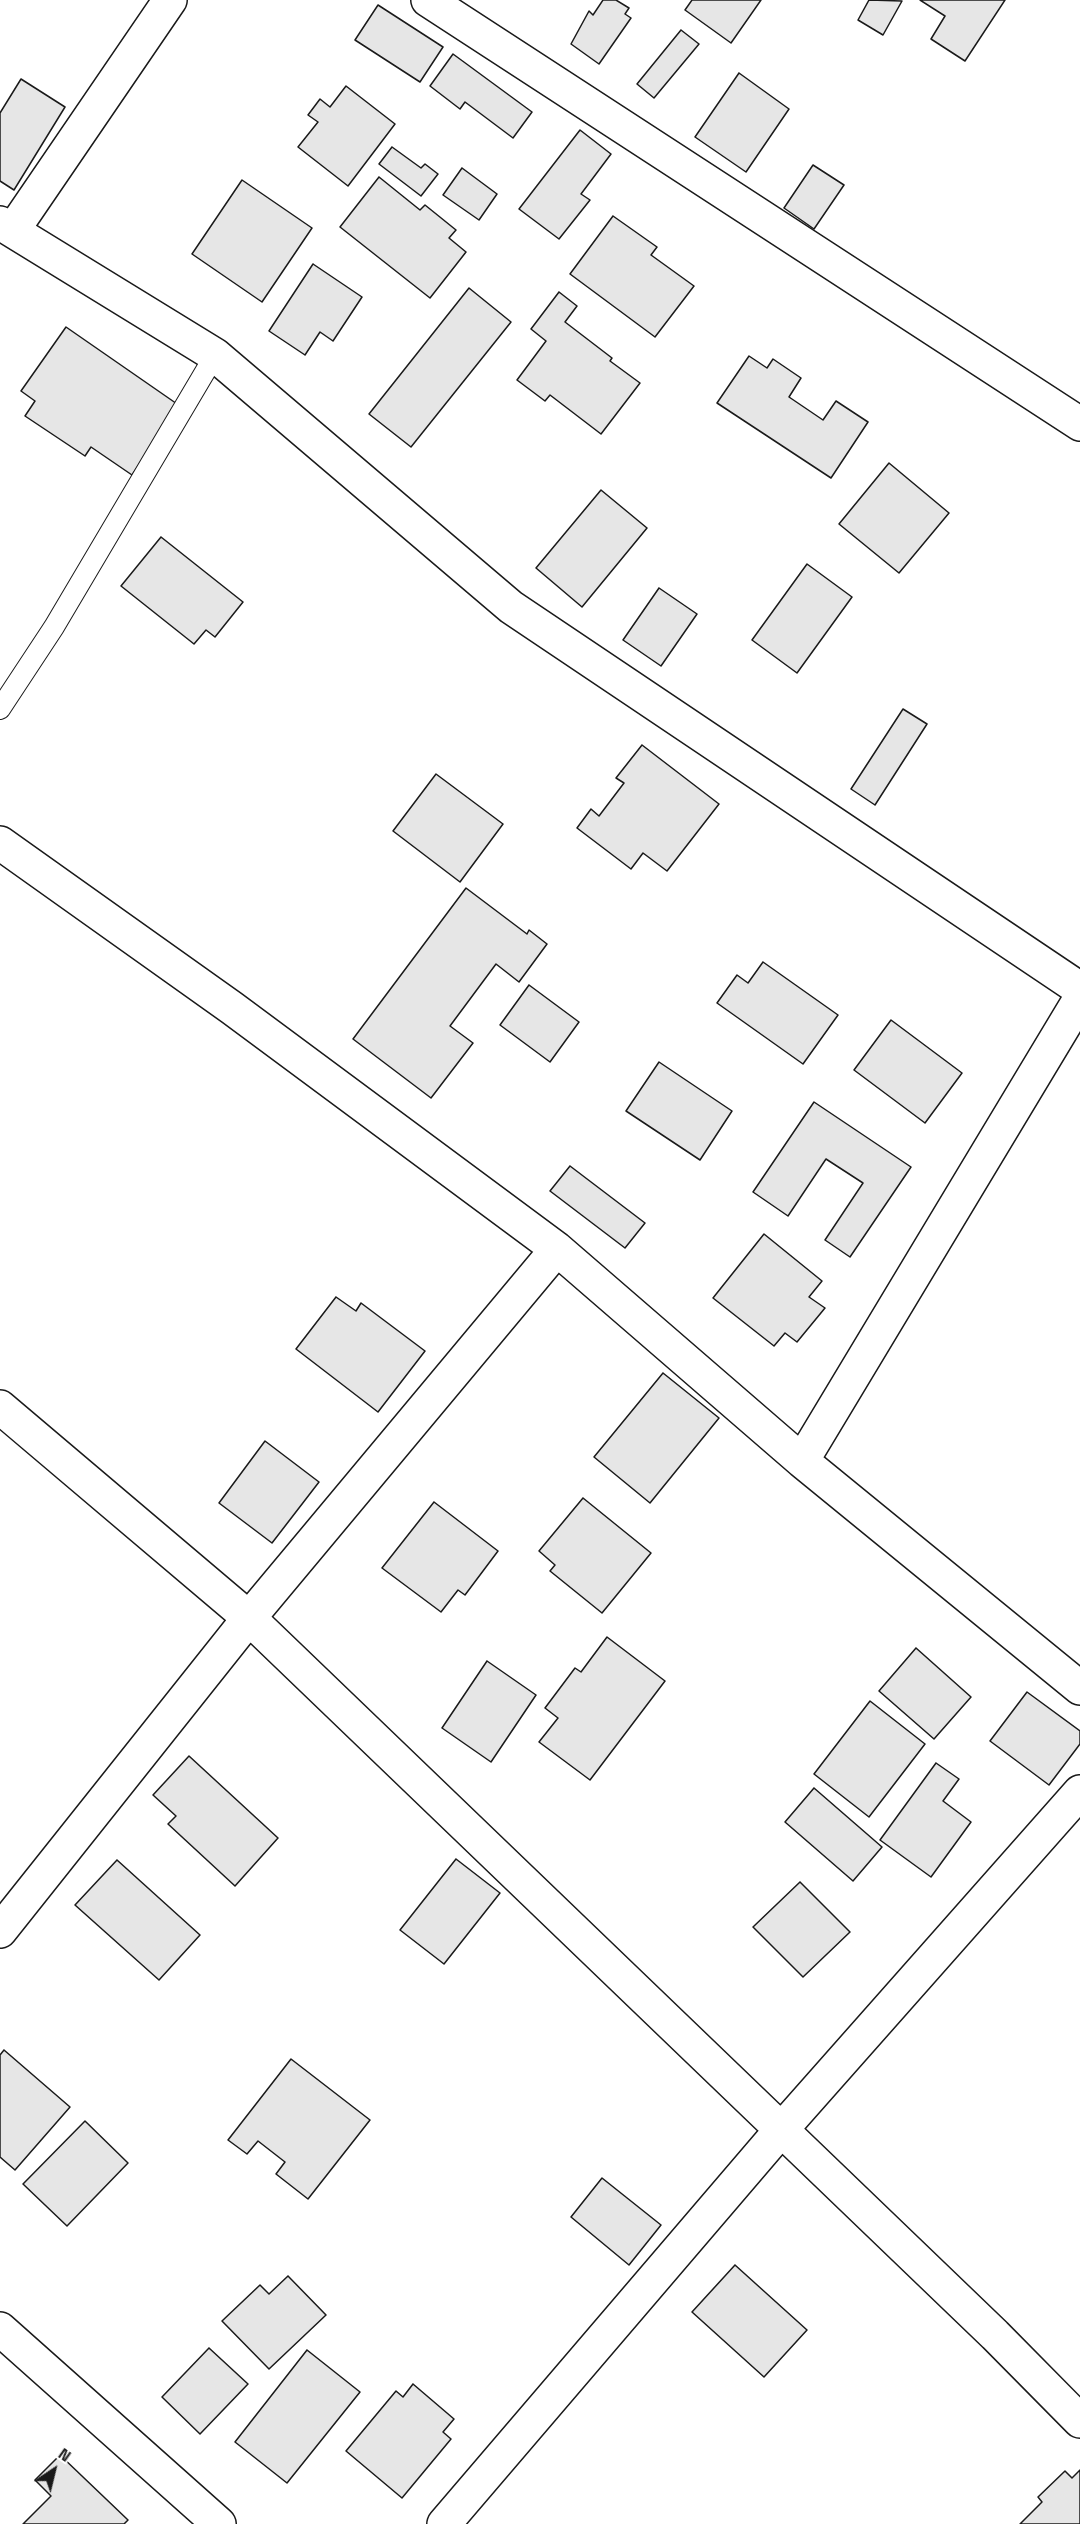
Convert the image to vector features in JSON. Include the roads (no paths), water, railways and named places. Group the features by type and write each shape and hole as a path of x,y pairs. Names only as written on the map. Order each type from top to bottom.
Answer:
{"street":[{"path":"170,0 7,227 215,355 511,606 1080,989"},
{"path":"428,0 1080,424"},
{"path":"0,843 232,1008 558,1249 802,1461 1080,1688"},
{"path":"802,1461 1080,999"},
{"path":"0,1931 249,1618 558,1249"},
{"path":"0,1407 249,1618 995,2335 1080,2421"},
{"path":"444,2524 781,2130 1080,1792"},
{"path":"0,2329 219,2524"}],"lane":[{"path":"0,708 54,627 215,355"}]}
